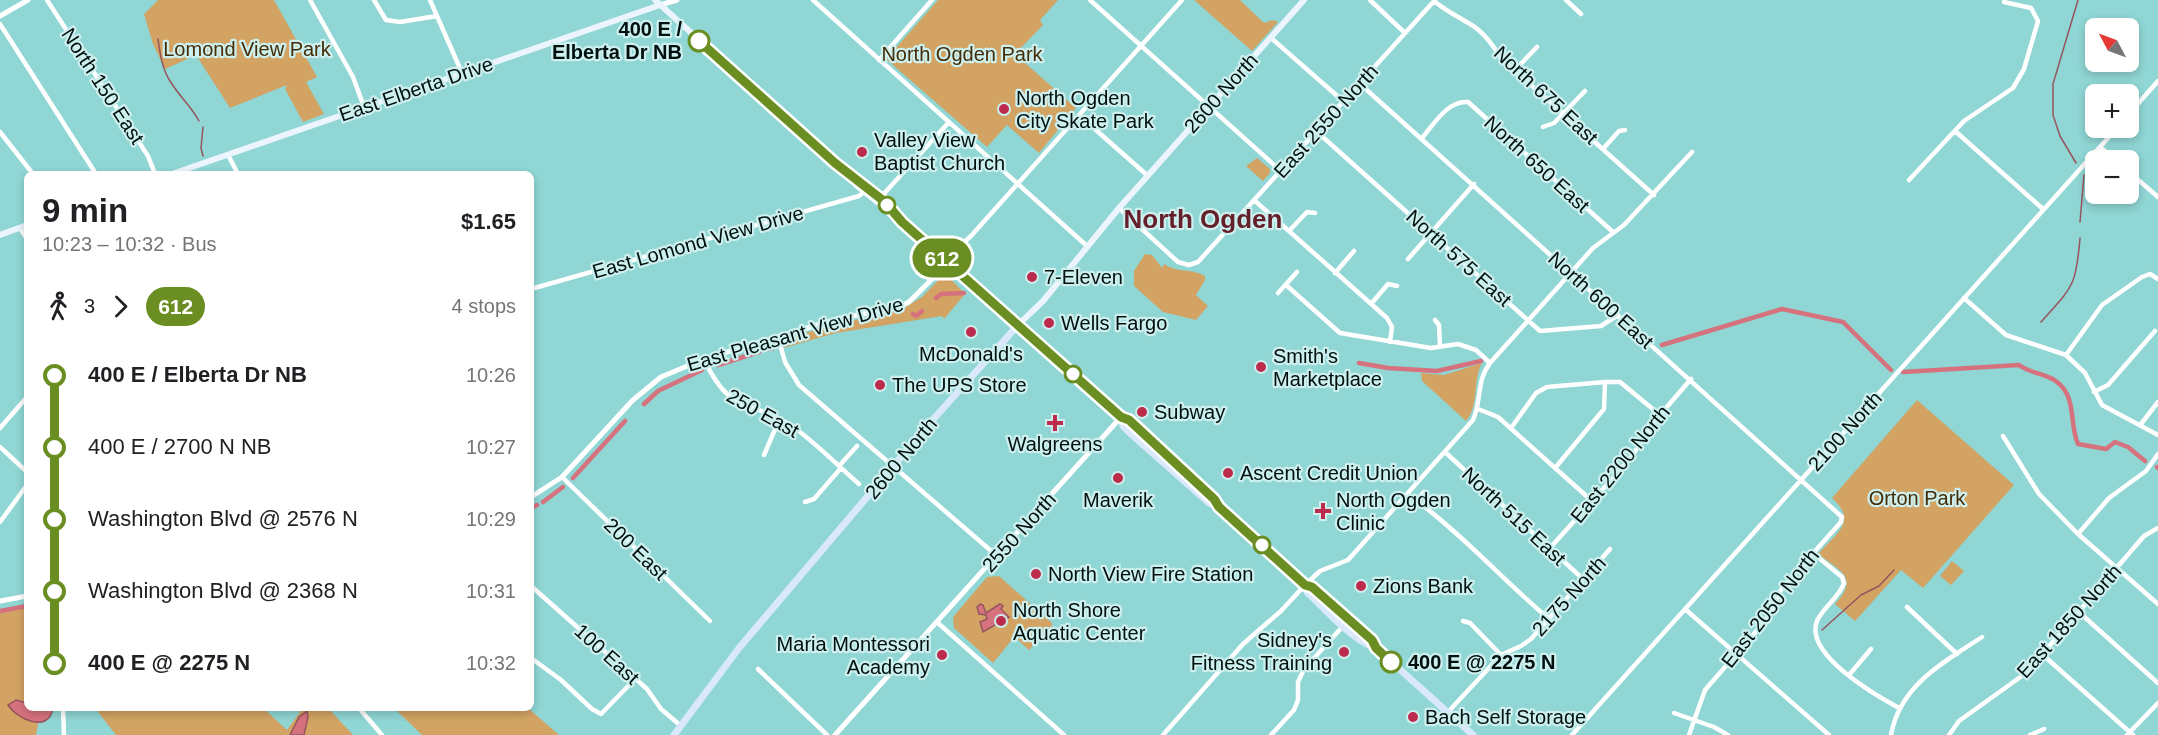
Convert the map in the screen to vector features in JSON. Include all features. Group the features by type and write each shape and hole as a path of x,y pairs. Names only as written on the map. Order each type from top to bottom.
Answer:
{"main road":[{"name":"2600 North","path":"674,735 740,648 892,468 1018,325 1043,301 1119,208 1304,0"},
{"name":"East Elberta Drive","path":"181,171 657,3"},
{"path":"657,3 880,198 894,215"},
{"path":"854,177 864,192 894,215 1121,417 1129,420 1214,499 1219,507 1305,585 1312,587 1336,607 1372,640 1376,648 1473,735"},
{"path":"0,235 24,226"},
{"path":"1121,417 1123,426 1151,452 1209,503 1219,507"},
{"path":"1305,585 1307,592 1344,625 1367,645 1376,648"}],"street":[{"path":"0,16 28,0"},
{"name":"North 150 East","path":"47,0 148,156 154,171"},
{"path":"310,0 353,77 364,107"},
{"path":"374,0 386,20 400,22 437,16"},
{"path":"430,0 462,73"},
{"path":"657,3 676,0"},
{"path":"813,0 1087,246"},
{"path":"879,60 932,0"},
{"path":"1090,0 1281,171"},
{"path":"935,276 944,260 958,250 1182,0"},
{"path":"1370,0 1405,33"},
{"path":"1566,0 1581,14"},
{"name":"East 2550 North","path":"1119,208 1178,262 1189,265 1198,262 1434,1"},
{"name":"North 675 East","path":"1434,1 1449,14 1471,25 1515,70 1654,195"},
{"path":"1909,180 1955,131 2013,87 2024,69 2038,21 2031,8 2004,2"},
{"path":"0,24 94,171"},
{"path":"1271,38 1342,101"},
{"path":"1515,70 1537,47"},
{"path":"2139,103 2158,81"},
{"name":"North 600 East","path":"1359,83 1842,517"},
{"path":"1543,127 1554,123 1585,91"},
{"name":"North 650 East","path":"1422,138 1451,105 1459,101 1468,102 1613,232"},
{"path":"1079,115 1148,176"},
{"path":"880,198 948,122"},
{"path":"1603,149 1619,131 1625,130"},
{"name":"North 575 East","path":"1316,131 1432,232 1540,331 1601,326 1618,315"},
{"path":"1955,131 2043,209"},
{"path":"0,132 31,171"},
{"name":"2100 North","path":"1572,735 2108,138"},
{"path":"2100,147 2104,150"},
{"path":"1163,735 1245,643 1281,611 1305,585 1320,571 1348,560 1473,420 1478,409 1482,373 1593,248 1624,225 1692,152"},
{"path":"228,155 236,171"},
{"path":"2139,179 2157,193"},
{"path":"1408,259 1474,184"},
{"name":"East Lomond View Drive","path":"534,288 859,196 864,192"},
{"path":"1254,200 1387,318 1392,327 1390,342"},
{"path":"1289,231 1306,212 1315,213"},
{"path":"952,267 958,250"},
{"path":"1335,273 1354,251"},
{"name":"East Pleasant View Drive","path":"534,495 562,477 642,391 661,377 704,359 777,337 837,320 899,307 909,302 935,276 952,267"},
{"path":"1278,293 1297,272"},
{"path":"2066,355 2102,305 2142,277 2150,274 2158,279"},
{"path":"1371,304 1388,284 1397,286"},
{"path":"1286,285 1338,332 1390,342 1440,347 1467,345 1491,363"},
{"path":"1964,298 2006,335 2066,355 2085,373 2102,405 2158,435"},
{"path":"1435,320 1439,325 1440,347"},
{"path":"2094,392 2108,385 2155,331"},
{"path":"777,337 784,362 799,385 892,468 998,556"},
{"name":"250 East","path":"704,359 718,386 729,397 779,420 804,435 859,484"},
{"name":"East 2200 North","path":"1550,548 1629,460 1660,415 1691,380"},
{"path":"1555,468 1604,409 1607,396 1605,382"},
{"path":"1511,428 1536,393 1547,387 1620,382 1660,415"},
{"path":"0,428 24,400"},
{"path":"2141,424 2158,402"},
{"path":"1478,409 1498,417 1592,501"},
{"name":"2550 North","path":"836,735 1121,417"},
{"path":"764,455 779,420"},
{"path":"2003,435 2038,494 2078,534 2158,604"},
{"path":"805,502 814,499 857,446"},
{"path":"0,447 24,469"},
{"name":"North 515 East","path":"1445,452 1583,579"},
{"path":"2078,534 2109,498 2146,471 2158,454"},
{"name":"200 East","path":"562,477 710,621"},
{"path":"0,522 24,489"},
{"path":"1410,508 1424,492"},
{"path":"1417,501 1449,526 1506,582 1548,618"},
{"name":"East 2050 North","path":"1689,735 1705,690 1766,620 1782,588 1842,517"},
{"name":"East 1850 North","path":"1949,735 1959,721 2026,673 2118,569 2144,536 2158,528"},
{"name":"2175 North","path":"1448,712 1501,655 1531,639 1610,549"},
{"path":"1813,552 1842,577 1844,583 1823,612 1815,630 1822,650 1849,675 1899,708"},
{"name":"100 East","path":"534,589 635,679 680,725"},
{"path":"0,601 24,597"},
{"path":"1907,607 1957,654"},
{"path":"1685,609 1829,735"},
{"path":"2080,613 2158,683"},
{"path":"1463,621 1470,623 1501,655"},
{"path":"938,622 1064,735"},
{"path":"1271,735 1294,710 1298,700 1298,682 1304,669 1344,625"},
{"path":"1891,735 1899,708 1912,688 1929,672 1982,637"},
{"path":"1849,675 1871,649"},
{"path":"2043,655 2130,734 2158,703"},
{"path":"534,660 601,714 635,679"},
{"path":"758,669 827,735"},
{"path":"63,711 64,735"},
{"path":"361,711 382,735"},
{"path":"1674,712 1728,735"},
{"path":"2030,735 2044,729"}],"green space":[{"name":"Lomond View Park","path":"158,0 274,0 317,77 306,82 324,114 303,122 285,89 287,85 230,108 196,55 165,69 153,44 144,14"},
{"name":"North Ogden Park","path":"938,0 1058,0 1040,20 1043,25 1015,54 1076,108 1039,153 1007,125 987,147 886,59"},
{"path":"1194,0 1240,0 1264,23 1273,20 1278,22 1252,51"},
{"path":"1257,158 1270,169 1270,173 1263,181 1246,166"},
{"path":"1145,254 1152,255 1162,268 1164,264 1174,269 1205,276 1196,295 1208,306 1196,320 1163,312 1134,286 1134,271"},
{"path":"945,273 965,294 944,319 942,316 836,333 783,348 781,339 899,311 922,297"},
{"path":"1482,363 1477,378 1475,401 1466,421 1422,381 1421,373 1444,375"},
{"name":"Orton Park","path":"1917,400 2014,485 1923,588 1901,570 1855,621 1835,604 1846,587 1844,575 1818,554 1838,533 1844,520 1840,506 1832,498"},
{"path":"1952,561 1964,571 1951,585 1940,576"},
{"name":"North Shore Aquatic Center","path":"999,576 1053,624 1029,650 1017,639 1011,641 993,663 954,628 953,617 987,577"},
{"path":"24,608 24,711 40,711 36,735 0,735 0,612"},
{"path":"97,711 266,711 287,730 301,711 331,711 353,735 116,735"},
{"path":"397,711 531,711 559,735 422,735"}],"shaded area":[{"path":"980,604 983,605 986,613 1000,604 1003,606 1001,609 1009,617 983,632 980,622 987,619 986,615 979,614 977,607"},
{"path":"16,700 24,702 24,711 52,711 46,720 32,722 18,715 8,705"},
{"path":"307,711 304,735 290,735 299,717"}],"waterway":[{"path":"2076,163 2060,136 2053,115 2053,84 2078,0"},
{"path":"158,39 167,76 199,121"},
{"path":"203,127 201,148 203,156"},
{"path":"2080,222 2084,175"},
{"path":"2041,322 2071,285 2077,267 2080,238"},
{"path":"936,298 941,294 964,293"},
{"path":"1662,345 1782,309 1843,322 1891,370"},
{"path":"913,314 916,316 922,311"},
{"path":"768,349 773,348"},
{"path":"718,365 759,352"},
{"path":"1359,363 1388,368 1437,371 1481,361"},
{"path":"1903,372 2019,365 2053,379 2063,388 2070,403 2078,444 2106,449 2115,442 2128,447 2145,461"},
{"path":"644,404 658,391 702,370"},
{"path":"573,478 625,421"},
{"path":"543,502 563,487"},
{"path":"1822,630 1861,595 1879,586 1894,570"},
{"path":"0,611 24,607"}],"bus line":[{"name":"612","path":"699,41 835,163 885,202 894,215 1121,417 1129,420 1214,499 1219,507 1305,585 1312,587 1372,640 1376,648 1391,662"}],"place":[{"name":"400 E / Elberta Dr NB","path":"699,41"},
{"name":"North Ogden City Skate Park","path":"1004,109"},
{"name":"Valley View Baptist Church","path":"862,152"},
{"name":"7-Eleven","path":"1032,277"},
{"name":"Wells Fargo","path":"1049,323"},
{"name":"McDonald's","path":"971,332"},
{"name":"Smith's Marketplace","path":"1261,367"},
{"name":"The UPS Store","path":"880,385"},
{"name":"Subway","path":"1142,412"},
{"name":"Walgreens","path":"1055,423"},
{"name":"Ascent Credit Union","path":"1228,473"},
{"name":"Maverik","path":"1118,478"},
{"name":"North Ogden Clinic","path":"1323,511"},
{"name":"North View Fire Station","path":"1036,574"},
{"name":"Zions Bank","path":"1361,586"},
{"name":"North Shore Aquatic Center","path":"1001,621"},
{"name":"Sidney's Fitness Training","path":"1344,652"},
{"name":"Maria Montessori Academy","path":"942,655"},
{"name":"400 E @ 2275 N","path":"1391,662"},
{"name":"Bach Self Storage","path":"1413,717"}],"district":[{"name":"North Ogden","path":"1203,219"}]}
